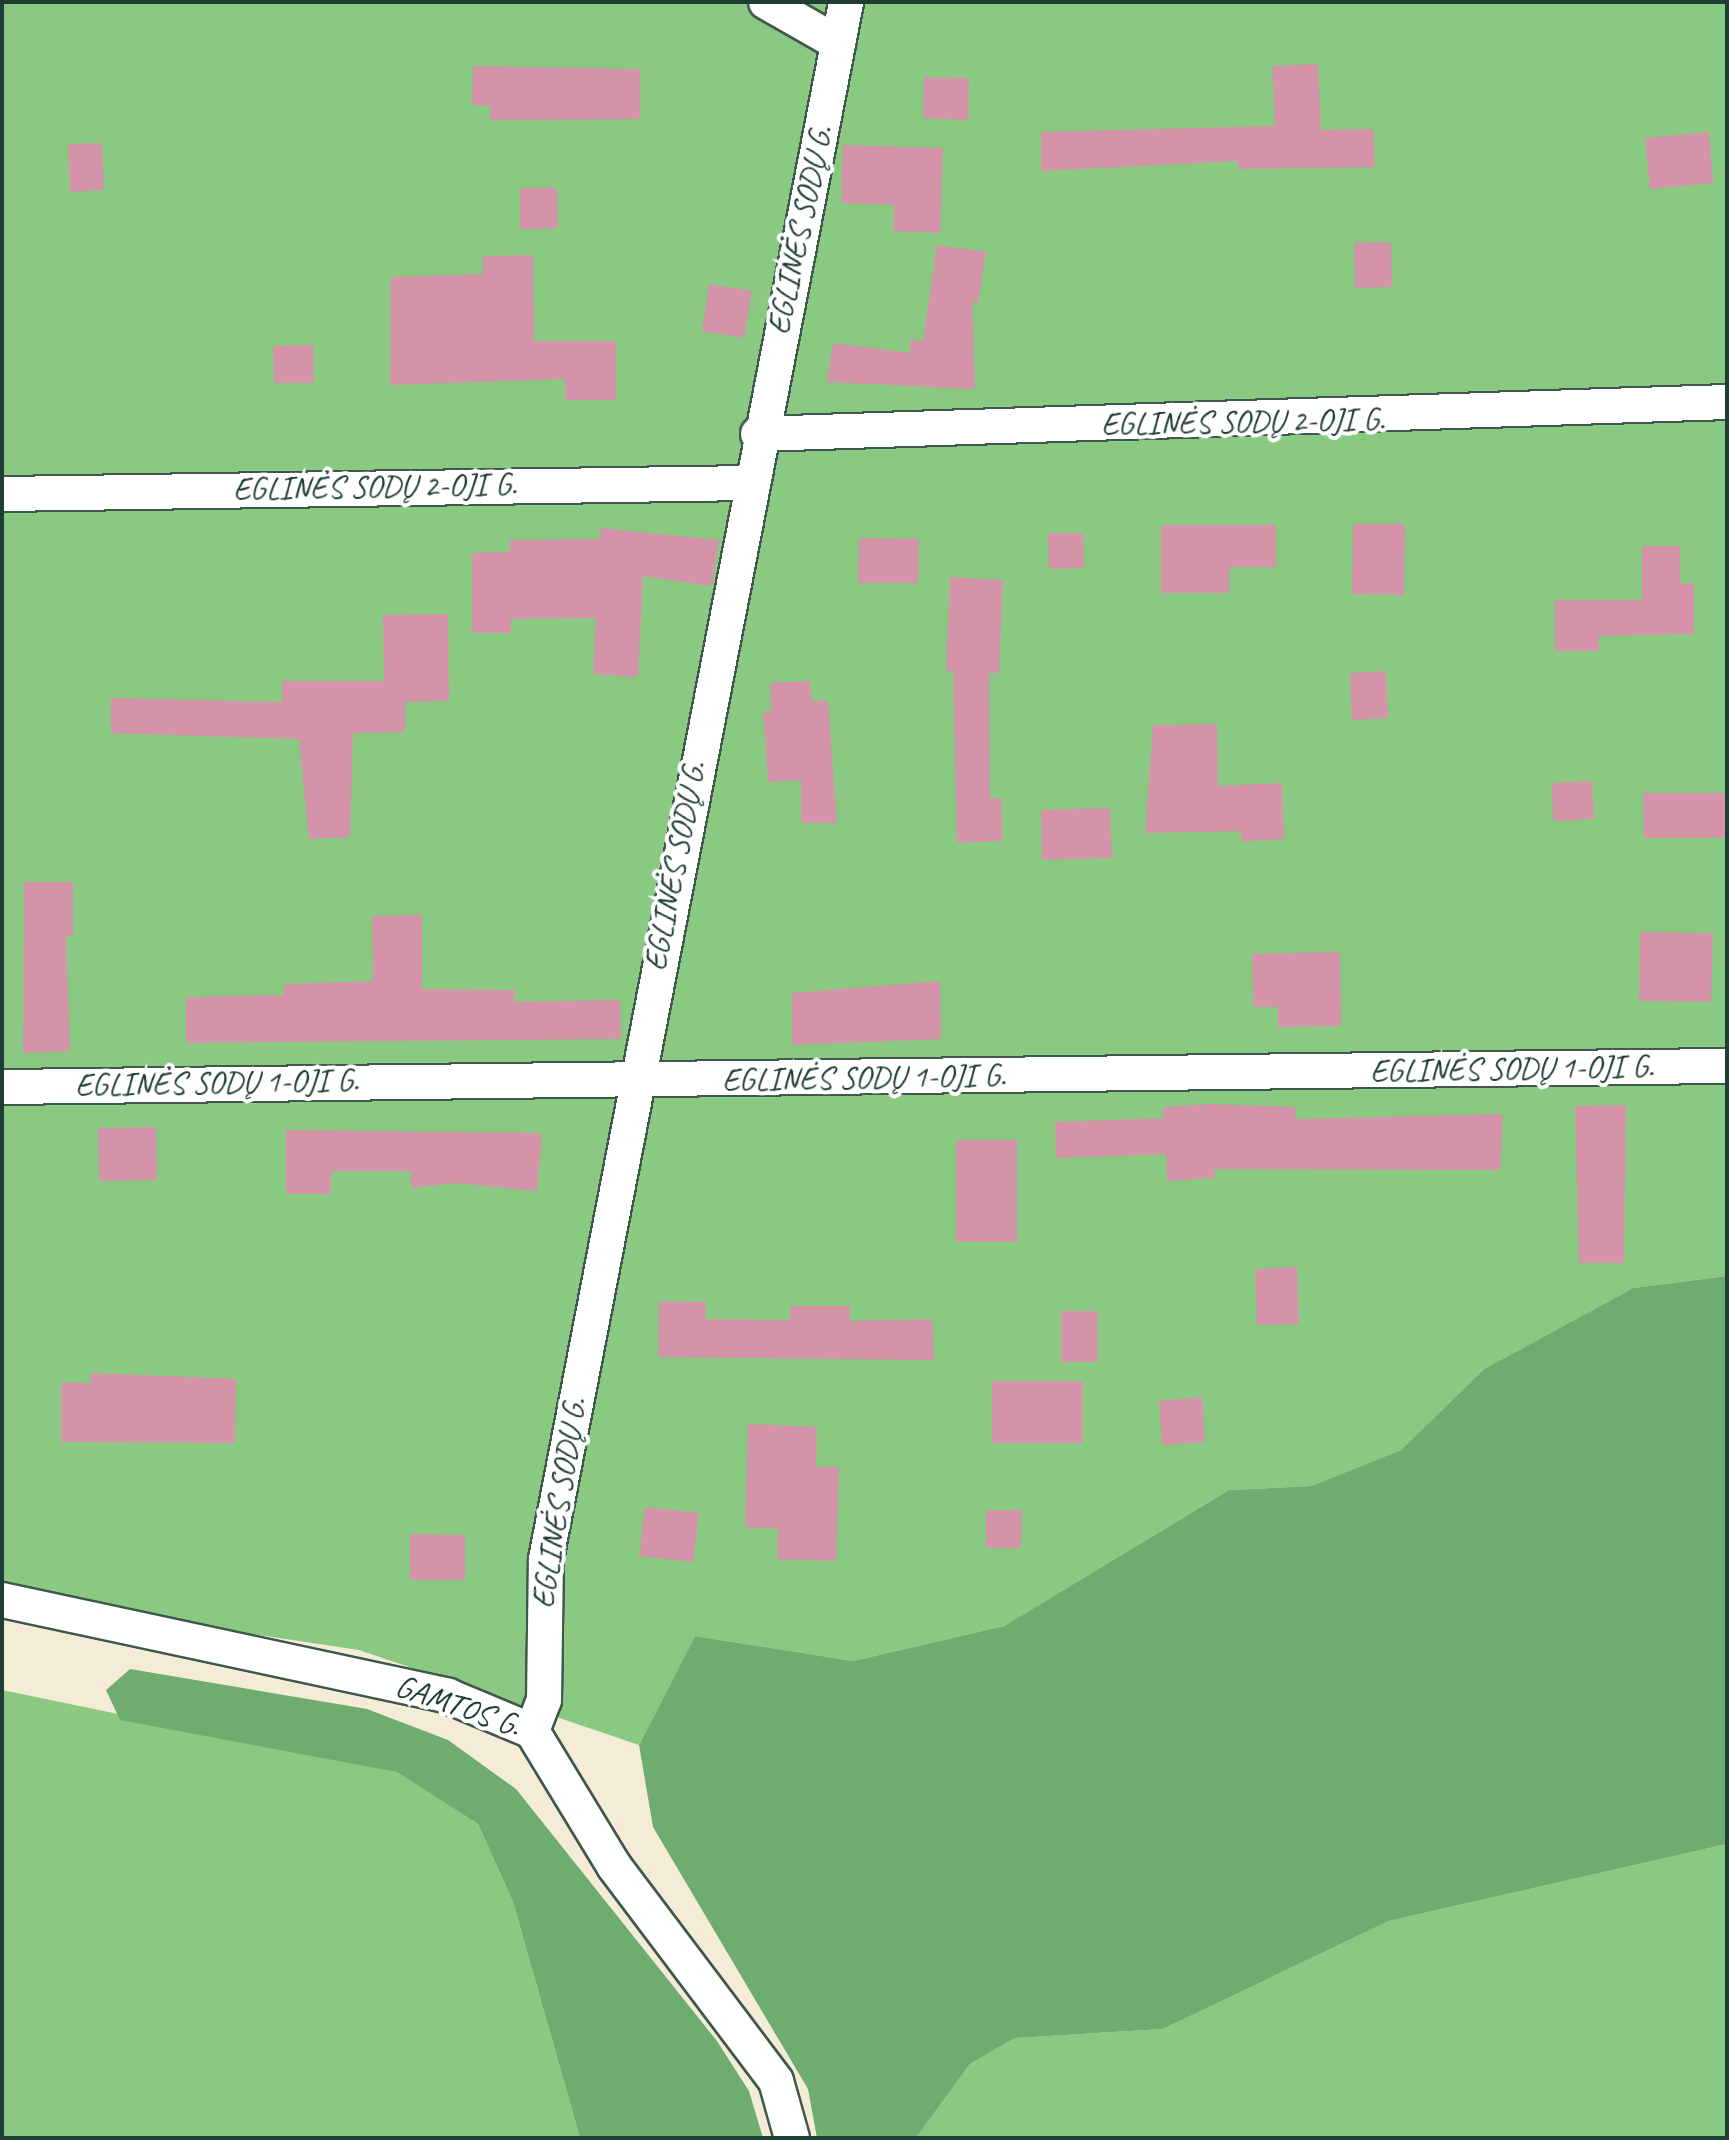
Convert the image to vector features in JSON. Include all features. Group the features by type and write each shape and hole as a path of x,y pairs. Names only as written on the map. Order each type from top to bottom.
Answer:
{"street":[{"path":"766,2 838,43"},
{"name":"EGLINĖS SODŲ G.","path":"532,1731 544,1700 546,1559 748,483 846,2"},
{"name":"EGLINĖS SODŲ 2-OJI G.","path":"758,434 1727,402"},
{"name":"EGLINĖS SODŲ 2-OJI G.","path":"2,494 748,483"},
{"name":"EGLINĖS SODŲ 1-OJI G.","path":"2,1087 1727,1066"},
{"name":"GAMTOS G.","path":"2,1600 448,1696 532,1731 614,1866 776,2081 792,2138"}],"green space":[{"path":"2,2 1727,2 1727,1276 1633,1288 1484,1369 1401,1450 1311,1486 1229,1490 1004,1626 853,1661 695,1636 639,1745 359,1650 57,1605 2,1585"},
{"path":"1727,1276 1727,1844 1389,1921 1163,2029 1015,2038 970,2064 916,2138 817,2138 808,2089 653,1827 639,1745 695,1636 853,1661 1004,1626 1229,1490 1311,1486 1401,1450 1484,1369 1633,1288"},
{"path":"130,1669 367,1709 448,1740 516,1789 717,2041 749,2091 763,2138 580,2138 513,1902 478,1824 397,1772 120,1720 106,1690"},
{"path":"2,1690 398,1772 478,1824 513,1902 580,2138 2,2138"},
{"path":"1727,1844 1727,2138 916,2138 970,2064 1015,2038 1163,2029 1389,1921"}],"building":[{"path":"1318,64 1321,130 1373,129 1375,167 1238,169 1238,161 1041,171 1041,132 1275,126 1272,66"},
{"path":"473,66 640,69 640,119 490,120 491,106 472,105"},
{"path":"924,77 969,78 968,120 923,118"},
{"path":"1709,132 1713,183 1650,189 1645,138"},
{"path":"102,143 104,190 70,192 68,144"},
{"path":"843,145 943,148 940,233 893,231 894,205 841,203"},
{"path":"520,188 557,188 558,228 520,229"},
{"path":"1391,242 1392,287 1355,288 1354,243"},
{"path":"937,245 986,252 978,303 972,302 975,389 827,382 833,343 910,353 910,340 923,341"},
{"path":"533,255 534,341 616,341 616,400 565,400 565,379 390,385 391,277 483,274 483,256"},
{"path":"709,284 752,291 744,338 702,331"},
{"path":"313,345 314,383 274,383 273,346"},
{"path":"1353,524 1405,524 1404,595 1352,594"},
{"path":"1161,525 1276,525 1276,567 1229,567 1229,593 1161,593"},
{"path":"600,528 719,540 712,586 643,576 638,677 593,674 596,618 511,619 511,633 472,633 472,553 509,552 510,540 600,539"},
{"path":"1048,533 1083,533 1084,568 1049,569"},
{"path":"859,538 919,539 918,583 858,583"},
{"path":"1642,546 1680,546 1680,583 1694,583 1694,634 1599,636 1599,651 1555,651 1555,600 1642,600"},
{"path":"950,577 1003,580 999,673 989,673 990,798 1001,798 1003,841 957,843 953,671 946,671"},
{"path":"448,614 449,701 405,702 405,732 353,733 350,837 309,839 299,739 111,733 111,698 282,702 282,681 384,681 383,615"},
{"path":"1386,671 1388,718 1352,720 1350,673"},
{"path":"810,681 812,701 828,701 837,823 801,823 801,780 768,782 763,712 772,711 770,683"},
{"path":"1217,724 1218,786 1282,783 1284,839 1241,842 1241,831 1145,833 1153,725"},
{"path":"1592,781 1594,819 1553,821 1552,783"},
{"path":"1643,793 1727,793 1727,838 1644,838"},
{"path":"1110,808 1112,858 1042,860 1041,810"},
{"path":"24,882 73,882 73,936 66,936 70,1051 23,1053"},
{"path":"422,915 422,989 515,990 515,1002 620,1000 621,1039 186,1043 186,997 284,995 284,984 373,981 372,916"},
{"path":"1640,932 1713,933 1711,1002 1639,1001"},
{"path":"1340,952 1341,1026 1278,1027 1278,1007 1253,1007 1252,954"},
{"path":"940,981 941,1039 792,1045 792,993"},
{"path":"1212,1104 1295,1107 1296,1119 1503,1114 1500,1170 1215,1169 1215,1178 1167,1181 1166,1154 1056,1158 1055,1122 1164,1118 1163,1107"},
{"path":"1626,1105 1624,1263 1579,1263 1575,1106"},
{"path":"156,1127 157,1180 99,1181 98,1128"},
{"path":"286,1130 542,1133 537,1191 456,1183 411,1188 411,1171 331,1171 331,1194 286,1194"},
{"path":"956,1140 1017,1140 1017,1242 956,1242"},
{"path":"1297,1267 1299,1324 1257,1325 1255,1269"},
{"path":"659,1301 706,1302 705,1319 790,1320 790,1306 850,1306 850,1321 932,1319 934,1360 658,1357"},
{"path":"1061,1311 1098,1311 1097,1362 1061,1362"},
{"path":"91,1373 236,1379 235,1443 61,1442 61,1382 91,1383"},
{"path":"992,1381 1083,1381 1083,1443 992,1443"},
{"path":"1202,1397 1205,1442 1162,1445 1159,1401"},
{"path":"748,1424 817,1427 816,1467 839,1467 836,1561 777,1559 778,1529 745,1527"},
{"path":"645,1507 699,1513 693,1562 639,1556"},
{"path":"986,1510 1022,1510 1021,1548 986,1548"},
{"path":"410,1534 465,1535 465,1580 410,1580"}]}
